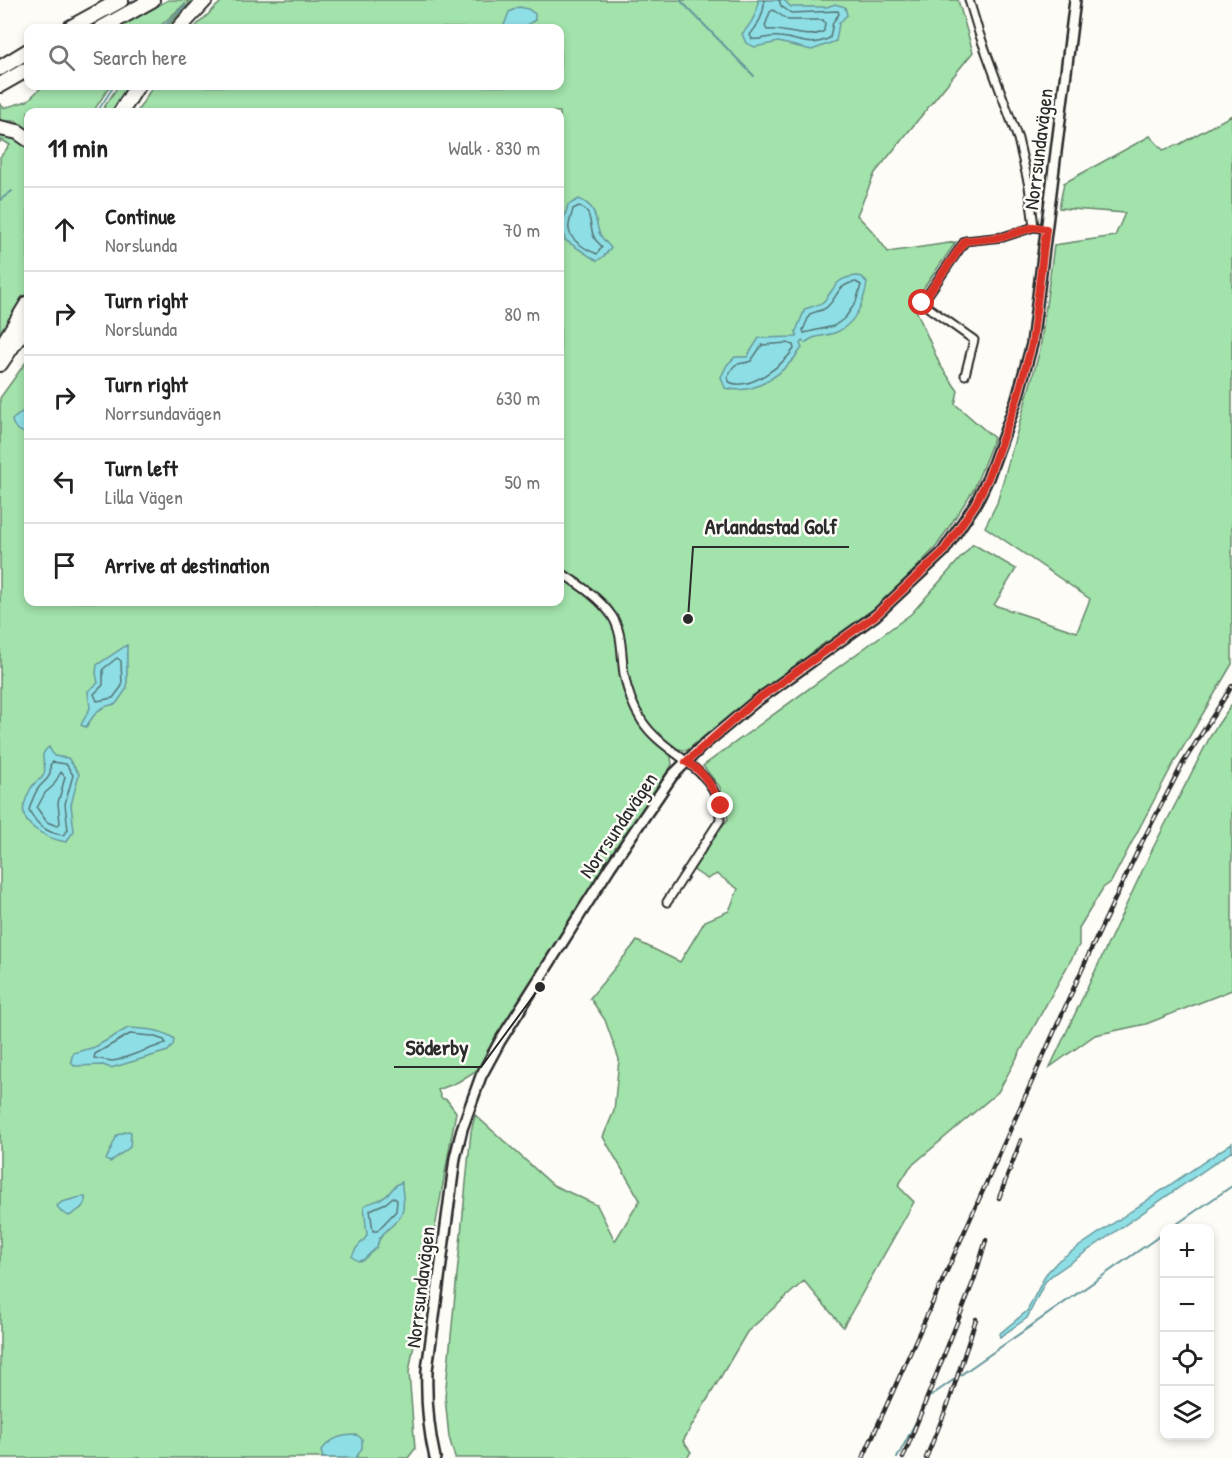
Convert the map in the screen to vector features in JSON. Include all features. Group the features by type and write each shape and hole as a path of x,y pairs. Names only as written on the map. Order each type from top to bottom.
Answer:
{"highway":[{"path":"77,24 121,0"},
{"path":"109,24 152,0"},
{"path":"183,24 205,0"},
{"path":"0,68 24,53"},
{"path":"0,85 24,71"},
{"path":"123,108 135,90"},
{"path":"0,128 18,132 24,136"},
{"path":"0,349 24,310"},
{"path":"0,364 24,329"}],"street":[{"path":"969,0 1018,139 1029,186 1034,227"},
{"name":"Norrsundavägen","path":"435,1458 427,1412 427,1370 454,1158 481,1076 500,1041 610,867 672,776 754,702 876,615 910,585 943,552 976,503 988,478 1017,399 1032,344 1074,0"},
{"path":"965,375 974,340 922,303 965,241 1003,237 1034,227 1046,229"},
{"path":"564,575 582,586 613,618 621,642 624,674 632,703 642,721 651,733 674,753 694,766 712,786 721,806 720,820 667,902"}],"green space":[{"path":"168,0 198,0 177,24 169,24 189,3 188,1 162,24 125,24"},
{"path":"223,0 958,0 973,52 875,173 857,215 888,252 956,242 913,303 940,365 958,391 955,404 994,438 974,489 936,547 872,614 832,643 827,641 686,751 680,749 671,756 672,765 477,1070 458,1082 438,1090 441,1098 447,1100 456,1112 409,1372 415,1449 408,1458 0,1458 0,398 24,365 24,606 564,606 564,108 139,108 151,90 564,90 564,24 198,24"},
{"path":"39,90 107,90 96,108 24,108 24,126 16,121 0,121 0,104 4,108 27,101"},
{"path":"115,90 131,90 119,108 104,108"},
{"path":"1232,115 1232,664 1172,766 1111,882 1103,888 1079,928 1079,945 998,1092 910,1167 898,1186 914,1202 843,1327 804,1281 747,1332 683,1441 691,1452 687,1458 455,1458 449,1437 445,1397 471,1132 475,1115 553,1185 597,1205 615,1241 640,1200 603,1137 614,1111 619,1059 605,1020 590,998 637,941 680,962 705,921 729,911 738,889 717,874 707,879 692,869 728,819 720,787 703,766 911,614 973,544 1016,569 994,605 1077,632 1090,599 985,527 997,503 1040,350 1054,245 1115,236 1125,213 1059,208 1064,183 1150,136 1163,150 1180,144"},
{"path":"0,133 24,143 24,301 0,340 0,157 10,145 2,140 0,142"},
{"path":"1232,704 1232,990 1146,1024 1095,1035 1050,1067 1153,848 1212,733"}],"water":[{"path":"758,0 784,0 791,7 827,7 835,4 845,7 847,15 839,23 836,41 812,50 778,42 755,47 746,43 742,34 753,18"},
{"path":"519,7 528,9 535,14 535,20 528,24 504,24 509,12"},
{"path":"579,199 592,209 600,234 611,248 597,261 565,240 564,218 568,205"},
{"path":"862,277 867,283 866,290 858,311 844,328 805,343 802,341 800,344 802,348 795,357 769,380 748,389 725,388 721,377 727,365 735,357 747,357 759,338 797,337 796,331 805,309 823,302 843,279"},
{"path":"24,410 24,433 17,429 12,420"},
{"path":"127,645 127,688 116,704 105,706 98,711 86,727 81,725 90,708 88,691 98,683 97,665"},
{"path":"49,747 54,756 68,758 79,774 71,805 74,831 66,842 51,838 36,830 25,818 23,810 31,789 45,772 43,754"},
{"path":"128,1028 164,1033 174,1039 173,1045 168,1051 111,1068 103,1065 74,1066 71,1061 73,1053 95,1047"},
{"path":"131,1132 130,1147 110,1162 106,1160 117,1135"},
{"path":"1232,1143 1232,1151 1051,1276 1045,1282 1027,1318 1000,1337 999,1334 1027,1311 1046,1274 1059,1260"},
{"path":"402,1182 404,1204 400,1217 381,1236 377,1247 363,1260 358,1261 352,1257 367,1235 364,1206 383,1198"},
{"path":"85,1197 83,1206 69,1216 61,1212 57,1206 62,1202"},
{"path":"357,1435 362,1439 362,1448 356,1458 323,1458 321,1451 333,1440"}],"waterway":[{"path":"680,0 754,76"},
{"path":"166,24 185,5"},
{"path":"100,108 111,90"},
{"path":"0,200 12,191"},
{"path":"1177,1224 1232,1186"},
{"path":"897,1458 929,1397 1160,1236"}],"railway":[{"path":"863,1458 1089,954 1140,846 1183,763 1232,686"},
{"path":"999,1198 1021,1140"},
{"path":"903,1458 974,1280 986,1240"},
{"path":"926,1458 949,1402 976,1319"}],"place":[{"name":"Arlandastad Golf","path":"688,619"},
{"name":"Söderby","path":"540,987"}],"route":[{"path":"721,806 712,786 694,766 686,762 754,702 802,670 876,615 910,585 943,552 976,503 988,478 1017,399 1032,344 1046,229 1034,227 1003,237 965,241 922,303"}]}
